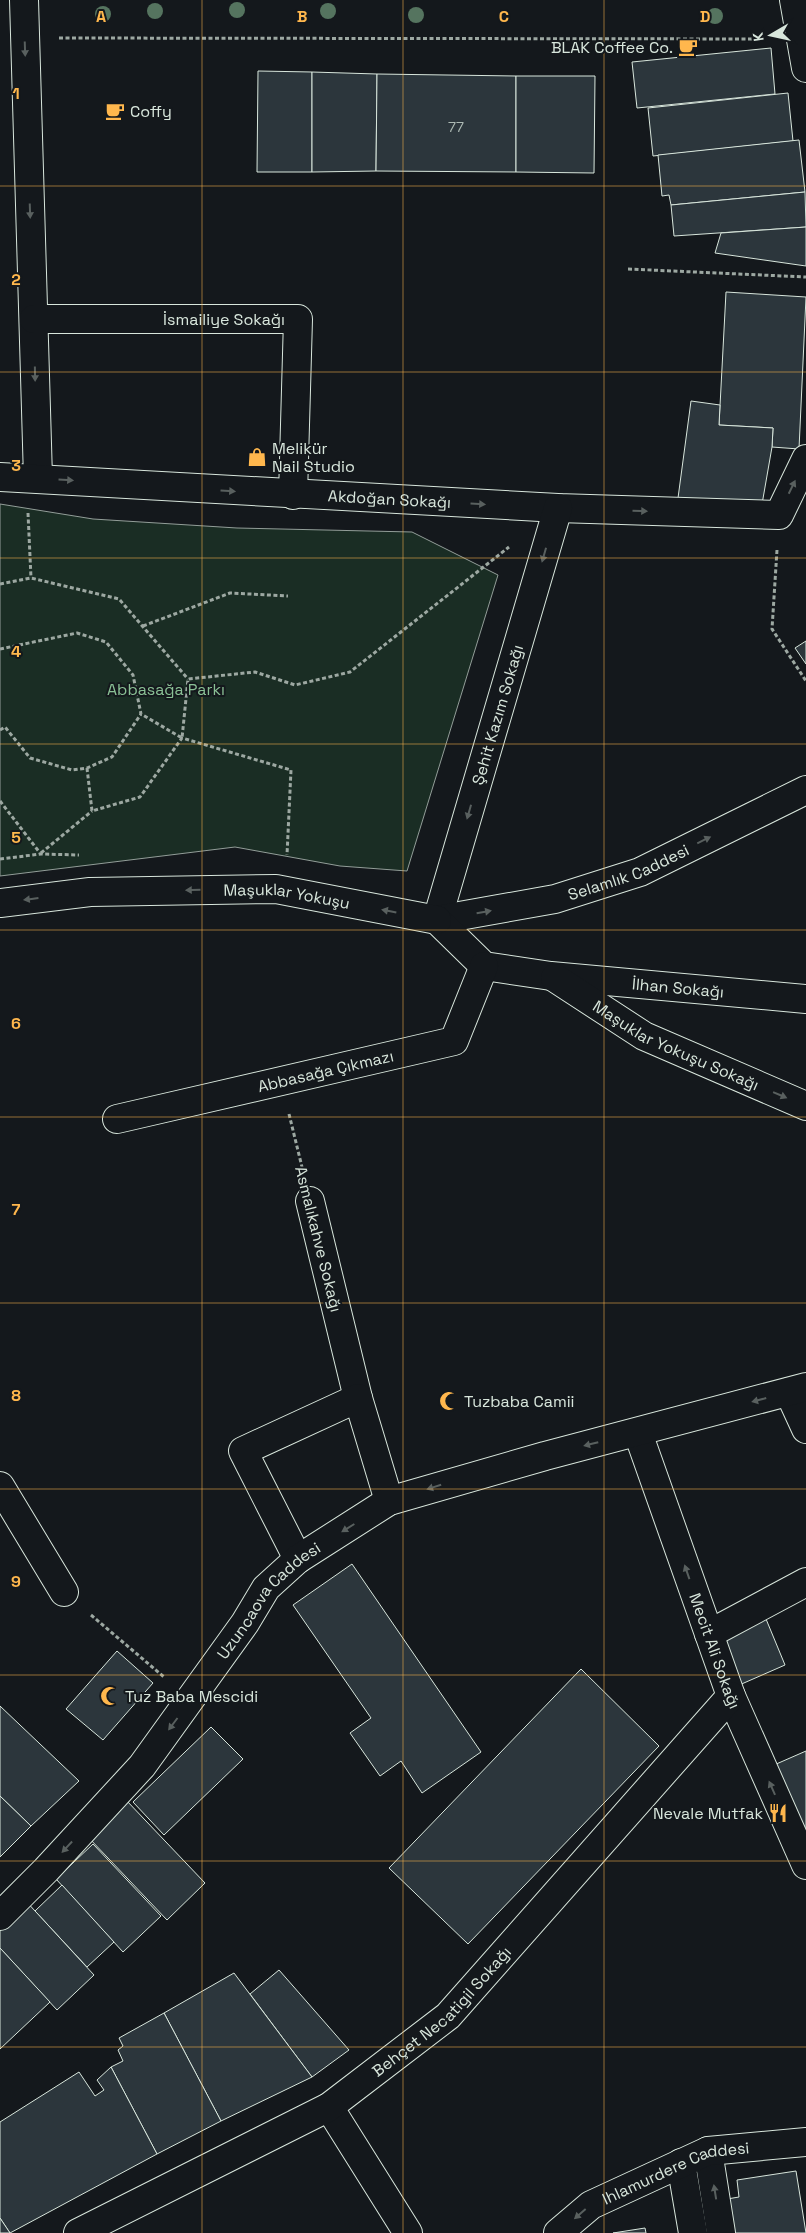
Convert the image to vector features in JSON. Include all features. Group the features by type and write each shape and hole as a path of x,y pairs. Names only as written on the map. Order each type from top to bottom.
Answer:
{"street":[{"path":"21,479 34,319 24,0"},
{"path":"794,0 799,39 806,68"},
{"name":"İsmailiye Sokağı","path":"34,319 298,319 293,495"},
{"path":"779,515 806,459"},
{"name":"Akdoğan Sokağı","path":"21,479 558,508 779,515"},
{"name":"Şehit Kazım Sokağı","path":"436,920 558,508"},
{"name":"Selamlık Caddesi","path":"436,920 555,898 640,872 806,790"},
{"name":"Maşuklar Yokuşu","path":"0,903 90,892 276,889 436,920"},
{"path":"436,920 484,966 551,976"},
{"name":"Abbasağa Çıkmazı","path":"117,1119 454,1041 484,966"},
{"name":"İlhan Sokağı","path":"551,976 806,999"},
{"name":"Maşuklar Yokuşu Sokağı","path":"551,976 644,1036 806,1106"},
{"name":"Asmalıkahve Sokağı","path":"310,1201 358,1398 389,1501"},
{"path":"798,1390 806,1429"},
{"name":"Uzuncaova Caddesi","path":"0,1916 46,1870 142,1766 245,1624 266,1588 298,1559 389,1501 545,1456 798,1390"},
{"path":"298,1559 243,1450 358,1398"},
{"name":"Mecit Ali Sokağı","path":"638,1433 731,1696 806,1865"},
{"path":"0,1486 64,1592"},
{"path":"710,1634 806,1582"},
{"name":"Behçet Necatigil Sokağı","path":"78,2233 329,2107 448,2016 731,1696"},
{"path":"329,2107 408,2233"},
{"name":"Ihlamurdere Caddesi","path":"558,2233 591,2205 708,2151 806,2142"},
{"path":"708,2151 721,2233"},
{"path":"681,2163 693,2233"}],"path":[{"path":"25,38 799,39"},
{"path":"628,269 806,277"},
{"path":"21,479 31,578"},
{"path":"779,515 772,629 806,682"},
{"path":"188,678 254,672 295,685 350,672 512,545"},
{"path":"0,584 31,578 120,599 188,678 182,738 140,797 92,811 41,854 0,859"},
{"path":"143,626 230,593 288,596"},
{"path":"0,649 77,632 106,642 133,675 140,714 112,757 87,768 72,770 30,758 5,727 0,730"},
{"path":"140,714 182,738 291,770 287,864"},
{"path":"87,768 92,811"},
{"path":"0,801 41,854"},
{"name":"Asmalıkahve Sokağı","path":"281,1080 310,1201"},
{"path":"64,1592 191,1700"}],"green space":[{"name":"Abbasağa Parkı","path":"0,504 93,519 237,528 412,532 498,575 407,871 340,866 235,847 0,876"}],"building":[{"path":"771,48 775,94 637,108 632,62"},
{"path":"258,71 312,72 312,172 257,172"},
{"path":"312,72 377,74 376,171 312,172"},
{"path":"377,74 516,76 516,172 376,171"},
{"path":"516,76 595,76 594,173 516,172"},
{"path":"788,93 793,141 653,156 648,108"},
{"path":"799,140 805,192 671,205 669,195 662,196 658,155"},
{"path":"805,192 806,227 674,236 671,205"},
{"path":"806,227 806,266 715,253 721,233"},
{"path":"726,292 806,297 799,449 772,447 773,428 719,425"},
{"path":"691,401 720,405 719,425 773,428 772,447 761,510 678,498"},
{"path":"806,641 806,664 795,648"},
{"path":"352,1564 481,1752 422,1793 401,1761 380,1776 350,1733 371,1718 293,1605"},
{"path":"766,1619 785,1665 737,1686 717,1640"},
{"name":"Tuz Baba Mescidi","path":"117,1651 153,1683 103,1740 66,1709"},
{"path":"581,1669 659,1746 468,1944 389,1868"},
{"path":"0,1706 79,1781 31,1826 0,1796"},
{"path":"211,1727 243,1759 164,1835 133,1802"},
{"path":"806,1751 806,1840 774,1765"},
{"path":"0,1796 31,1826 0,1857"},
{"path":"126,1800 205,1883 167,1920 88,1837"},
{"path":"93,1844 161,1916 123,1952 56,1879"},
{"path":"62,1885 114,1942 87,1967 35,1911"},
{"path":"24,1899 94,1975 57,2010 0,1948 0,1922"},
{"path":"0,1948 50,2002 0,2049"},
{"path":"279,1970 349,2050 312,2077 250,1994"},
{"path":"234,1973 312,2077 221,2121 164,2013"},
{"path":"164,2013 221,2121 157,2154 111,2067 123,2061 118,2050 123,2046 119,2038"},
{"path":"111,2067 157,2154 10,2233 0,2218 0,2122 79,2072 95,2096 104,2090 97,2080"},
{"path":"796,2171 806,2233 732,2233 727,2199 739,2197 737,2180"},
{"path":"0,2218 10,2233 0,2233"},
{"path":"645,2228 646,2233 613,2233"}],"place":[{"name":"BLAK Coffee Co.","path":"688,47"},
{"name":"Coffy","path":"115,111"},
{"name":"Melikür Nail Studio","path":"257,457"},
{"name":"Tuzbaba Camii","path":"449,1401"},
{"name":"Tuz Baba Mescidi","path":"110,1696"},
{"name":"Nevale Mutfak","path":"778,1813"}]}
